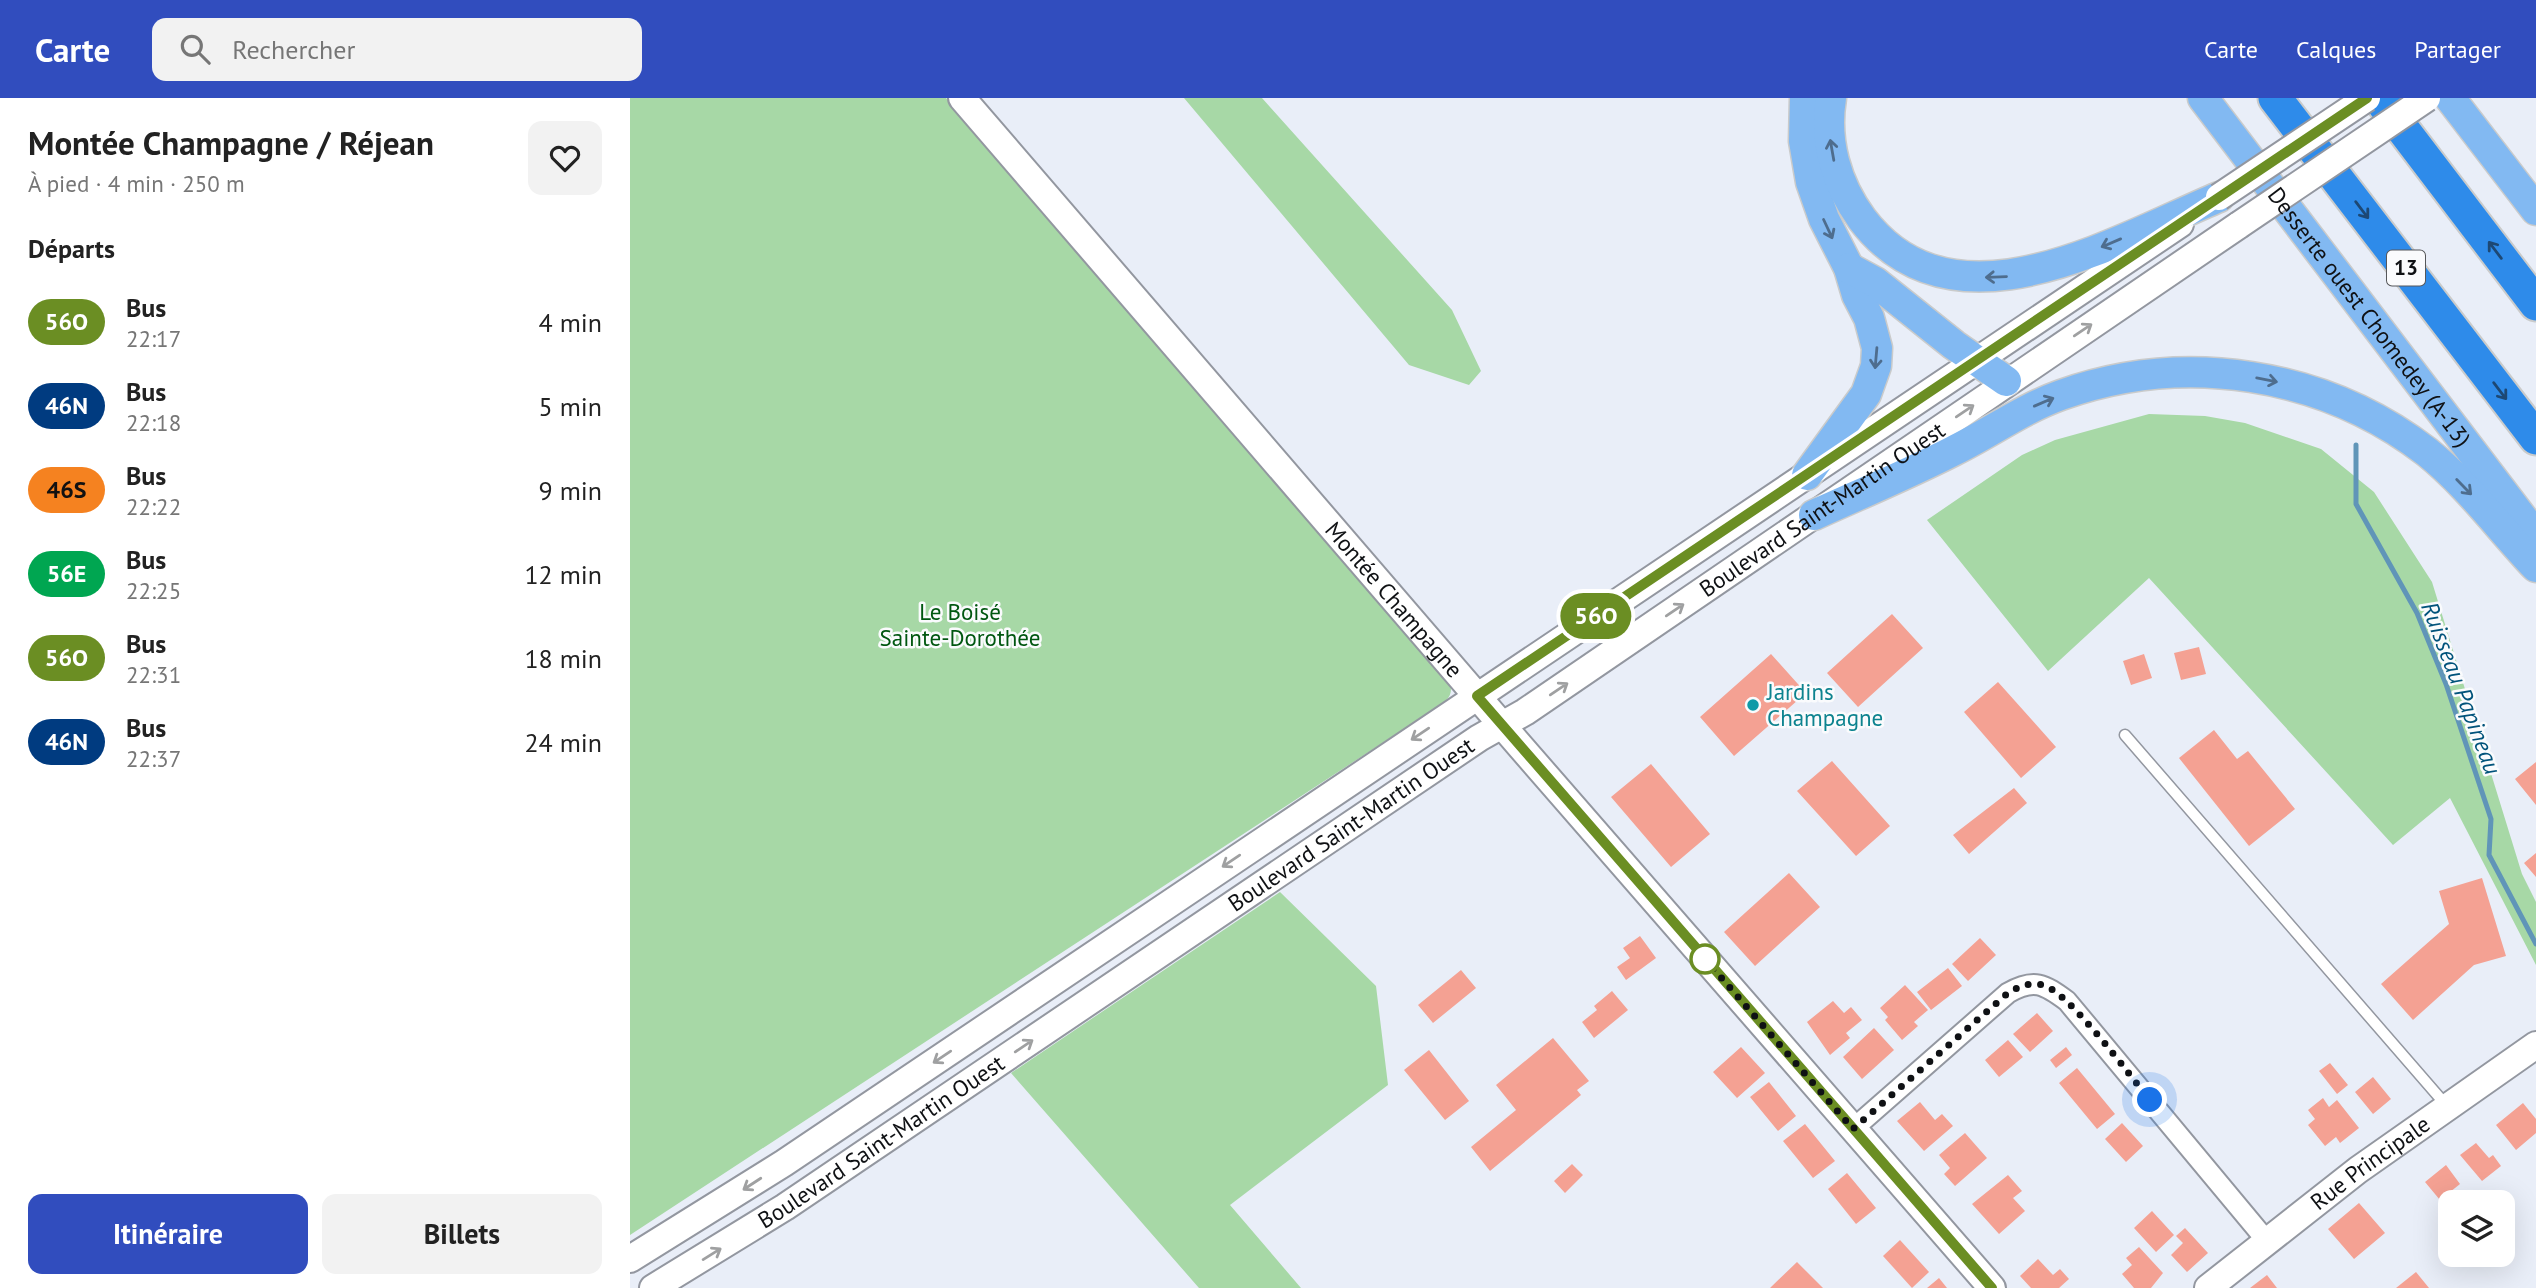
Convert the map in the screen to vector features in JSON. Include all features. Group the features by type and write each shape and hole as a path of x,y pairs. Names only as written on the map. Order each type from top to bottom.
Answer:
{"highway":[{"name":"13","path":"2275,98 2536,438"},
{"path":"2378,98 2536,304"}],"main road":[{"name":"Montée Champagne","path":"962,98 1992,1288"},
{"path":"1805,98 1804,141 1808,172 1824,219 1849,268 1875,338 1876,366 1866,394 1807,475"},
{"path":"1830,98 1831,151 1840,181 1854,208 1872,231 1893,248 1920,263 1946,272 1998,277 2042,270 2219,197"},
{"path":"2187,98 2247,155"},
{"name":"Desserte ouest Chomedey (A-13)","path":"2203,98 2536,536"},
{"name":"Boulevard Saint-Martin Ouest","path":"630,1259 794,1156 2367,98"},
{"name":"Boulevard Saint-Martin Ouest","path":"653,1288 795,1201 1814,515 2006,381 2239,225 2444,100"},
{"path":"2444,100 2536,186"},
{"path":"2444,100 2536,210"},
{"path":"1849,268 1875,282 2006,381"},
{"path":"1814,515 1955,451 2004,421 2058,396 2131,377 2204,372 2291,385 2331,398 2392,428 2442,466 2536,567"},
{"name":"Rue Principale","path":"2208,1288 2358,1170 2536,1045"}],"street":[{"path":"1853,1129 2008,993 2024,984 2045,985 2067,1001 2266,1240"}],"lane":[{"path":"2125,735 2449,1108"}],"green space":[{"name":"Le Boisé Sainte-Dorothée","path":"630,98 946,98 1235,437 1449,680 1451,691 1442,704 630,1235"},
{"path":"1184,98 1262,98 1452,310 1481,371 1469,385 1409,365"},
{"path":"2149,414 2205,416 2245,423 2321,449 2374,492 2432,582 2522,874 2536,902 2536,965 2450,798 2393,845 2149,578 2048,671 1927,520 2022,455 2055,440"},
{"path":"1280,892 1376,986 1388,1085 1230,1205 1301,1288 1199,1288 1011,1073"}],"building":[{"path":"1892,614 1923,648 1858,707 1827,673"},
{"path":"2199,647 2206,674 2181,680 2174,653"},
{"name":"Jardins Champagne","path":"1771,654 1806,693 1734,756 1700,717"},
{"path":"2144,654 2152,678 2131,685 2123,661"},
{"path":"1998,682 2056,747 2021,778 1964,712"},
{"path":"2214,730 2237,759 2248,751 2295,809 2249,846 2179,758"},
{"path":"1832,761 1890,826 1856,856 1797,791"},
{"path":"2536,762 2536,805 2515,779"},
{"path":"1651,764 1710,834 1671,867 1611,797"},
{"path":"2014,788 2027,803 1969,854 1953,835"},
{"path":"2536,853 2536,877 2524,863"},
{"path":"1789,873 1820,907 1755,966 1724,932"},
{"path":"2482,878 2506,956 2474,965 2413,1020 2381,984 2449,924 2439,891"},
{"path":"1640,936 1656,958 1626,980 1617,967 1630,958 1623,948"},
{"path":"1980,938 1996,955 1968,981 1952,964"},
{"path":"1948,968 1962,986 1931,1010 1917,992"},
{"path":"1461,970 1476,988 1433,1023 1418,1005"},
{"path":"1905,985 1928,1010 1914,1022 1918,1026 1902,1040 1885,1020 1888,1017 1880,1008"},
{"path":"1612,991 1628,1010 1594,1038 1582,1022 1597,1010 1594,1006"},
{"path":"1833,1001 1844,1013 1851,1007 1862,1020 1846,1033 1850,1038 1830,1055 1807,1022"},
{"path":"2037,1013 2053,1031 2030,1052 2013,1034"},
{"path":"1874,1028 1894,1050 1862,1079 1843,1057"},
{"path":"1553,1038 1589,1081 1577,1090 1581,1095 1490,1171 1471,1147 1516,1110 1496,1085"},
{"path":"2008,1040 2023,1057 1999,1077 1985,1060"},
{"path":"1741,1047 1765,1073 1737,1098 1713,1072"},
{"path":"2066,1047 2072,1055 2056,1068 2050,1060"},
{"path":"1429,1050 1469,1101 1445,1120 1404,1070"},
{"path":"2330,1063 2348,1085 2337,1094 2319,1071"},
{"path":"2077,1068 2115,1114 2097,1129 2059,1083"},
{"path":"2373,1077 2391,1099 2373,1114 2355,1092"},
{"path":"1769,1082 1796,1116 1778,1131 1750,1097"},
{"path":"2323,1098 2329,1107 2337,1100 2359,1128 2340,1143 2336,1137 2325,1146 2308,1125 2315,1119 2308,1110"},
{"path":"1920,1102 1935,1120 1942,1114 1953,1126 1924,1151 1897,1121"},
{"path":"2523,1103 2536,1119 2536,1133 2516,1150 2496,1125"},
{"path":"2122,1123 2143,1146 2126,1162 2105,1139"},
{"path":"1805,1124 1835,1161 1813,1178 1783,1141"},
{"path":"1965,1133 1987,1158 1955,1186 1944,1174 1950,1168 1939,1155"},
{"path":"2476,1143 2489,1158 2493,1155 2501,1166 2482,1181 2460,1155"},
{"path":"1572,1164 1583,1175 1565,1193 1554,1181"},
{"path":"2446,1165 2460,1184 2452,1190 2438,1190 2438,1198 2425,1182"},
{"path":"1847,1173 1876,1208 1856,1224 1828,1189"},
{"path":"2008,1175 2022,1191 2013,1198 2025,1211 1999,1234 1972,1204"},
{"path":"2359,1203 2385,1233 2354,1259 2328,1229"},
{"path":"2152,1211 2174,1235 2156,1252 2134,1228"},
{"path":"2185,1228 2208,1253 2187,1272 2171,1255 2183,1243 2176,1236"},
{"path":"1900,1240 1929,1272 1912,1288 1883,1256"},
{"path":"2139,1247 2163,1273 2151,1288 2134,1288 2122,1274 2132,1265 2126,1258"},
{"path":"2038,1259 2053,1275 2060,1269 2069,1279 2059,1288 2031,1288 2020,1276"},
{"path":"1797,1262 1823,1288 1770,1288"},
{"path":"2416,1272 2429,1288 2396,1288"},
{"path":"2267,1275 2277,1288 2250,1288"},
{"path":"1939,1278 1947,1288 1927,1288"}],"waterway":[{"name":"Ruisseau Papineau","path":"2356,445 2356,504 2417,613 2446,684 2491,819 2489,855 2536,944"}],"bus line":[{"name":"56O","path":"1992,1288 1477,696 2367,98"}],"place":[{"name":"Jardins Champagne","path":"1753,705"}],"route":[{"path":"1705,959 1853,1129 2008,993 2024,984 2045,985 2067,1001 2150,1100"}]}
